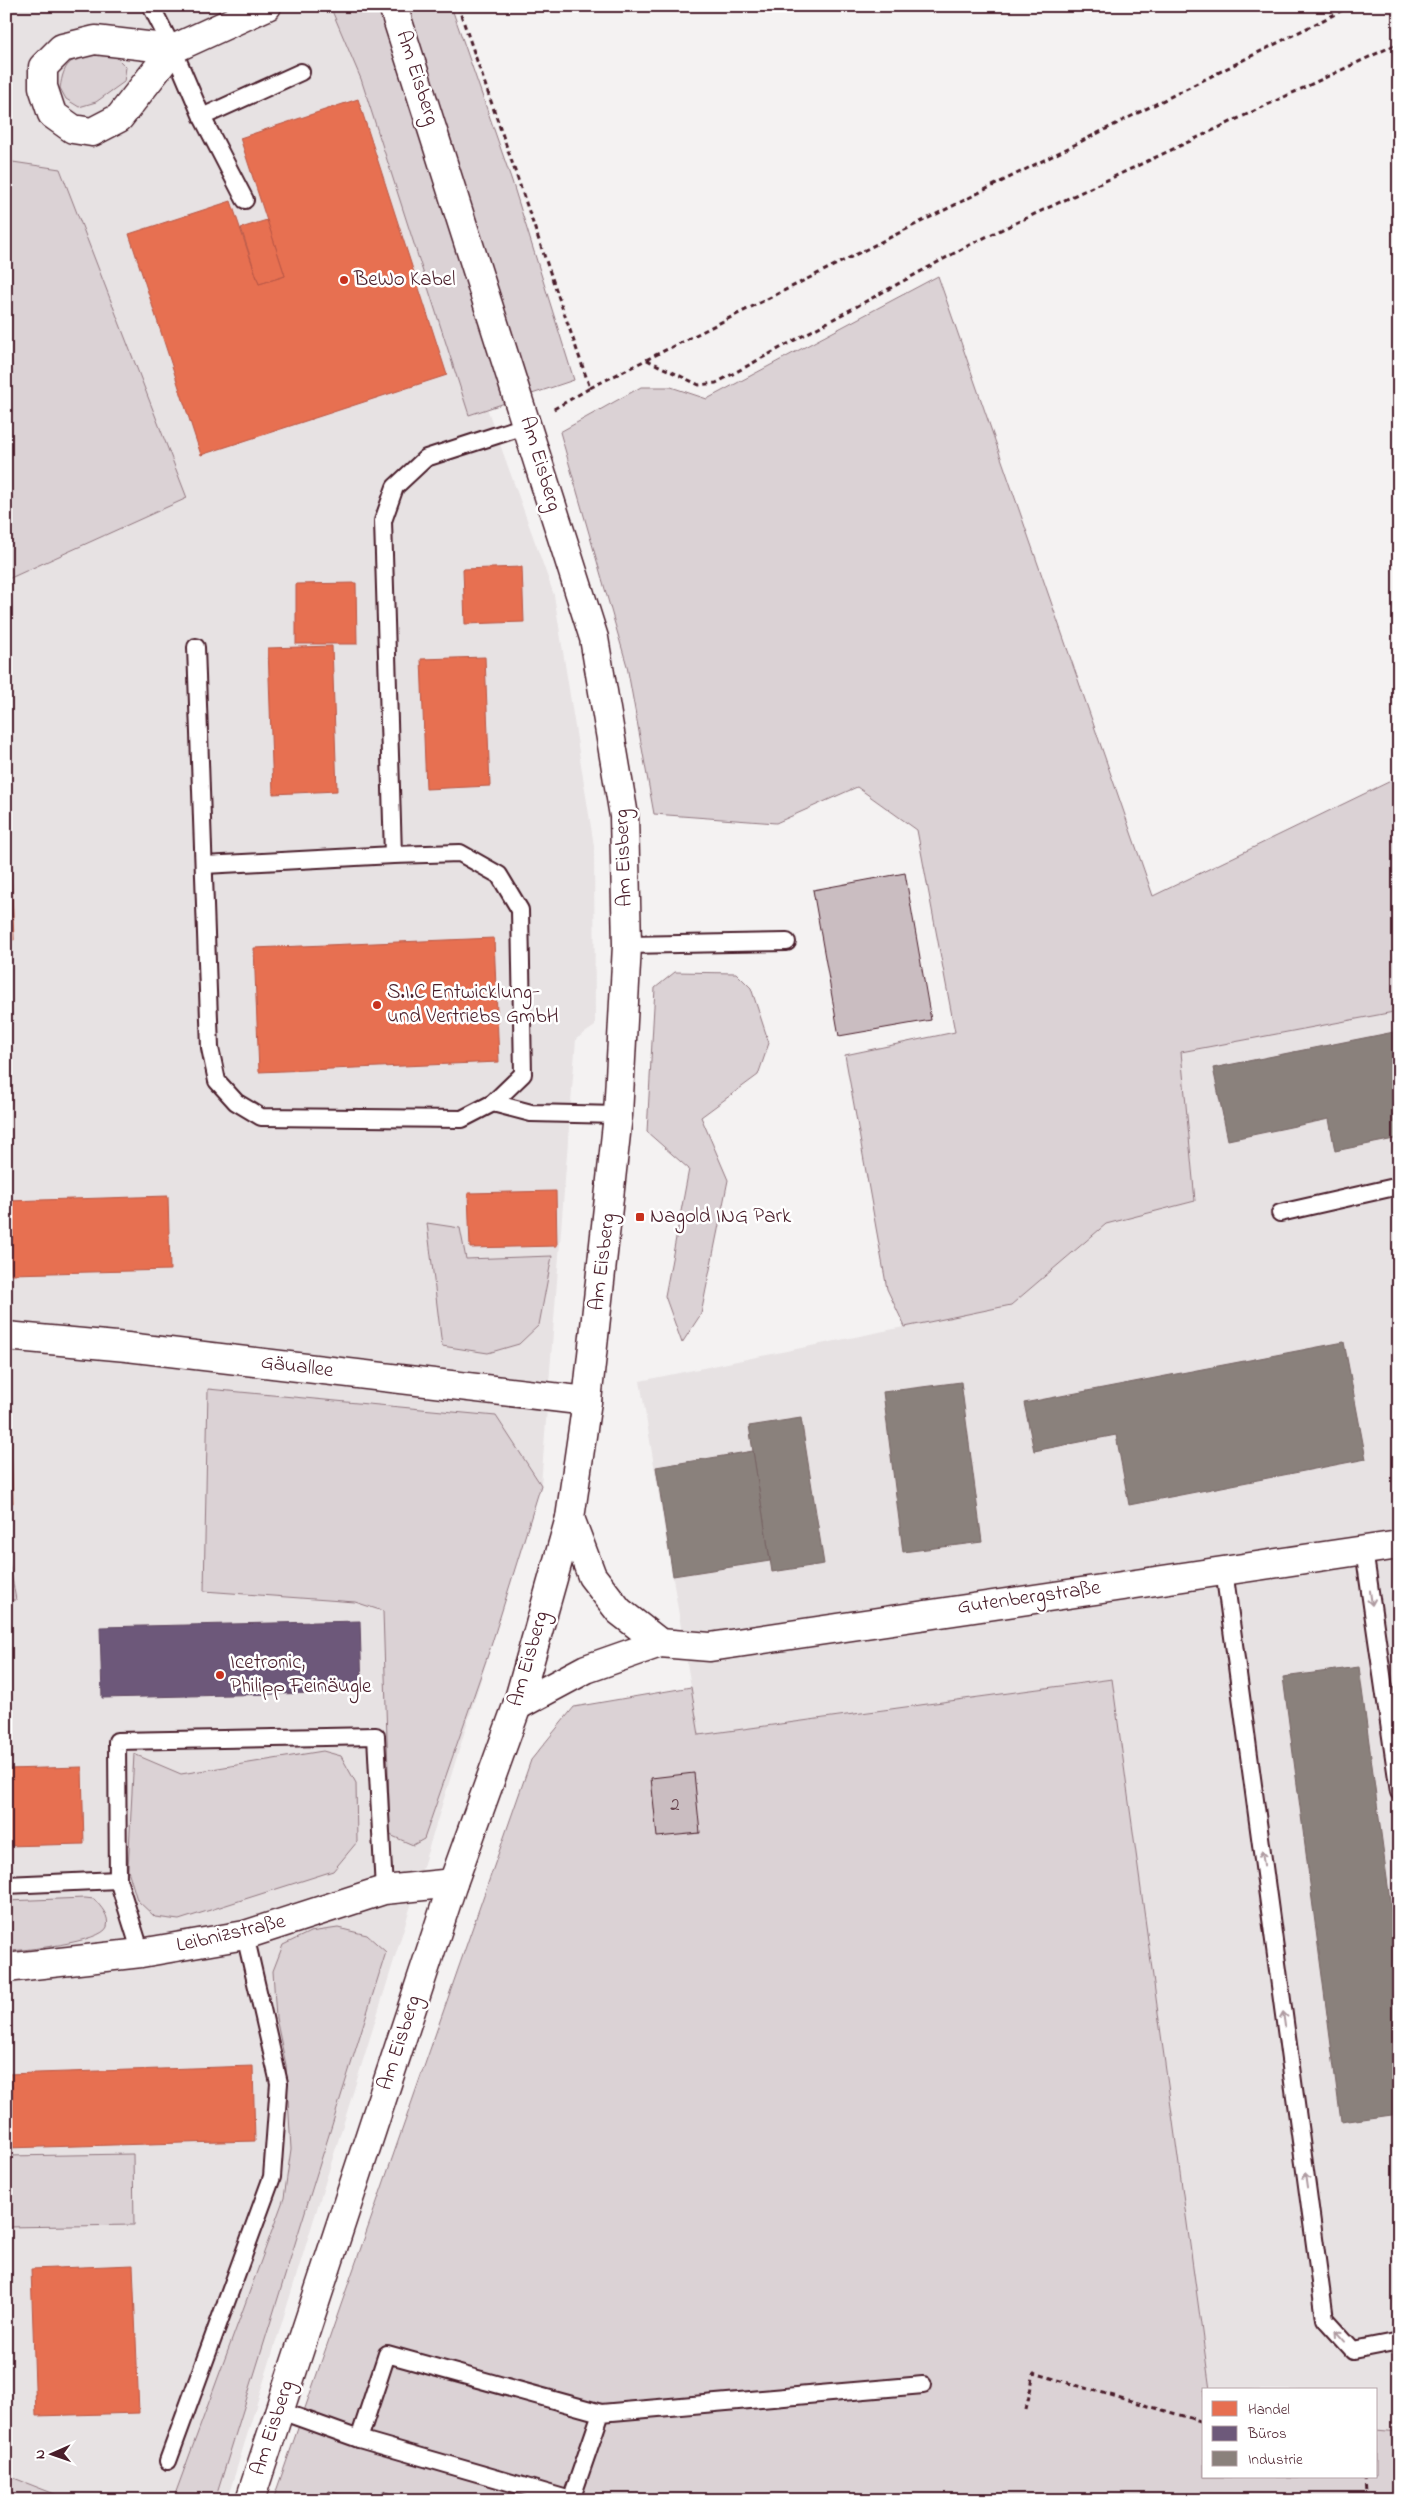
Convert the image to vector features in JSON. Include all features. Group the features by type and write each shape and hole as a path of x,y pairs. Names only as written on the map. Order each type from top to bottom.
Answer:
{"street":[{"path":"173,49 95,40 62,48 43,66 43,87 52,114 73,129 92,132 119,118 173,49 267,6"},
{"name":"Am Eisberg","path":"250,2500 278,2410 453,1883 517,1706 570,1518 586,1401 618,1115 627,945 624,816 594,638 528,424 394,6"},
{"name":"Gäuallee","path":"6,1336 127,1347 586,1401"},
{"path":"570,1518 592,1576 619,1611 660,1643"},
{"name":"Gutenbergstraße","path":"517,1706 586,1669 660,1643 710,1647 1399,1545"},
{"name":"Leibnizstraße","path":"6,1968 142,1953 245,1935 384,1890 453,1883"}],"lane":[{"path":"150,6 173,49 202,117 245,200"},
{"path":"202,117 301,72"},
{"path":"393,855 383,521 395,486 426,458 528,424"},
{"path":"196,647 210,1048 216,1081 236,1102 261,1117 462,1119 494,1104 523,1074 520,910 498,875 460,853 204,864"},
{"path":"627,945 787,942"},
{"path":"494,1104 531,1113 618,1115"},
{"path":"1280,1213 1399,1186"},
{"path":"1364,1550 1399,1792"},
{"path":"1224,1570 1325,2320 1352,2350 1399,2341"},
{"path":"142,1953 118,1880 117,1740 376,1736 384,1890"},
{"path":"6,1885 118,1880"},
{"path":"168,2460 272,2176 279,2083 245,1935"},
{"path":"358,2439 387,2354 601,2413 923,2386"},
{"path":"278,2410 358,2439 571,2500 601,2413"}],"path":[{"path":"458,6 590,388"},
{"path":"528,424 590,388 646,359 1350,6"},
{"path":"646,359 699,385 716,383 973,243 1399,43"},
{"path":"1026,2410 1034,2372 1202,2421"},
{"path":"1364,2478 1366,2495"},
{"path":"864,2496 874,2500"}],"shaded area":[{"path":"6,6 343,6 554,595 594,846 595,1026 576,1039 541,1485 227,2500 6,2500"},
{"path":"330,6 451,6 512,181 574,380 469,415 361,79"},
{"path":"94,54 116,57 126,67 124,82 96,102 79,107 66,99 60,88 63,73 73,60"},
{"path":"6,161 60,169 187,498 6,580"},
{"path":"938,276 1153,896 1399,777 1399,1011 1181,1052 1195,1201 1106,1224 1011,1305 905,1327 887,1289 845,1055 955,1032 917,830 857,787 776,823 654,814 627,666 560,432 641,387 671,387 707,399"},
{"path":"675,972 736,973 751,988 769,1043 758,1075 701,1117 728,1180 701,1314 682,1343 665,1296 689,1169 647,1132 655,988"},
{"path":"1399,1011 1399,2432 1378,2430 1378,2388 1210,2388 1112,1679 699,1735 640,1381 1011,1305 1106,1224 1195,1201 1181,1052"},
{"path":"427,1223 460,1228 466,1259 552,1256 539,1325 519,1344 488,1353 442,1346"},
{"path":"208,1389 496,1416 541,1485 491,1646 424,1839 413,1845 390,1835 383,1611 355,1602 204,1591"},
{"path":"6,1544 16,1600 6,1600"},
{"path":"1112,1679 1210,2388 1202,2388 1202,2478 1378,2478 1378,2430 1399,2432 1399,2500 273,2500 531,1760 574,1707 691,1687 699,1735"},
{"path":"323,1751 341,1756 356,1783 357,1842 333,1871 179,1920 155,1917 137,1900 128,1870 134,1754 181,1774"},
{"path":"94,1899 106,1915 108,1923 102,1932 61,1945 6,1951 6,1901"},
{"path":"338,1928 367,1935 386,1952 215,2500 173,2500 284,2198 291,2149 286,2065 276,2018 273,1971 283,1945 310,1932"},
{"path":"133,2154 134,2225 6,2227 6,2156"},
{"path":"6,2475 70,2500 6,2500"}],"building: Handel":[{"name":"BeWo Kabel","path":"358,99 447,375 201,455 129,234 231,201 259,284 285,276 240,138"},
{"path":"267,220 285,276 259,284 241,228"},
{"path":"522,567 524,622 465,624 463,569"},
{"path":"356,583 357,644 296,644 296,584"},
{"path":"332,646 337,791 273,794 268,648"},
{"path":"485,657 490,786 426,789 421,659"},
{"path":"6,797 8,797 14,940 6,941"},
{"name":"S.I.C Entwicklung- und Vertriebs GmbH","path":"494,938 499,1062 259,1072 254,948"},
{"path":"556,1191 557,1246 470,1248 468,1193"},
{"path":"168,1196 170,1270 11,1274 8,1201"},
{"path":"6,1439 11,1439 13,1503 6,1503"},
{"path":"82,1767 84,1844 6,1846 6,1769"},
{"path":"253,2066 255,2141 6,2148 6,2074"},
{"path":"133,2265 139,2413 36,2416 31,2269"}],"building: Büros":[{"path":"360,1621 362,1692 102,1698 100,1627"}],"building: Industrie":[{"path":"1399,1031 1399,1138 1335,1151 1329,1119 1228,1140 1213,1068"},
{"path":"1344,1342 1366,1459 1129,1505 1116,1435 1034,1451 1024,1403"},
{"path":"961,1382 982,1542 903,1552 883,1392"},
{"path":"801,1418 824,1564 772,1572 749,1426"},
{"path":"753,1451 770,1561 673,1576 656,1467"},
{"path":"1359,1667 1399,1969 1399,2114 1341,2122 1283,1677"}],"building: Sonstige":[{"path":"905,873 931,1020 839,1036 813,890"},
{"path":"694,1773 700,1833 657,1837 651,1778"},
{"path":"329,2491 358,2500 326,2500"},
{"path":"383,2491 410,2500 380,2500"}],"place":[{"name":"BeWo Kabel","path":"344,280"},
{"name":"S.I.C Entwicklung- und Vertriebs GmbH","path":"377,1005"},
{"name":"Nagold ING Park","path":"640,1217"},
{"name":"Icetronic, Philipp Feinäugle","path":"220,1675"}]}
